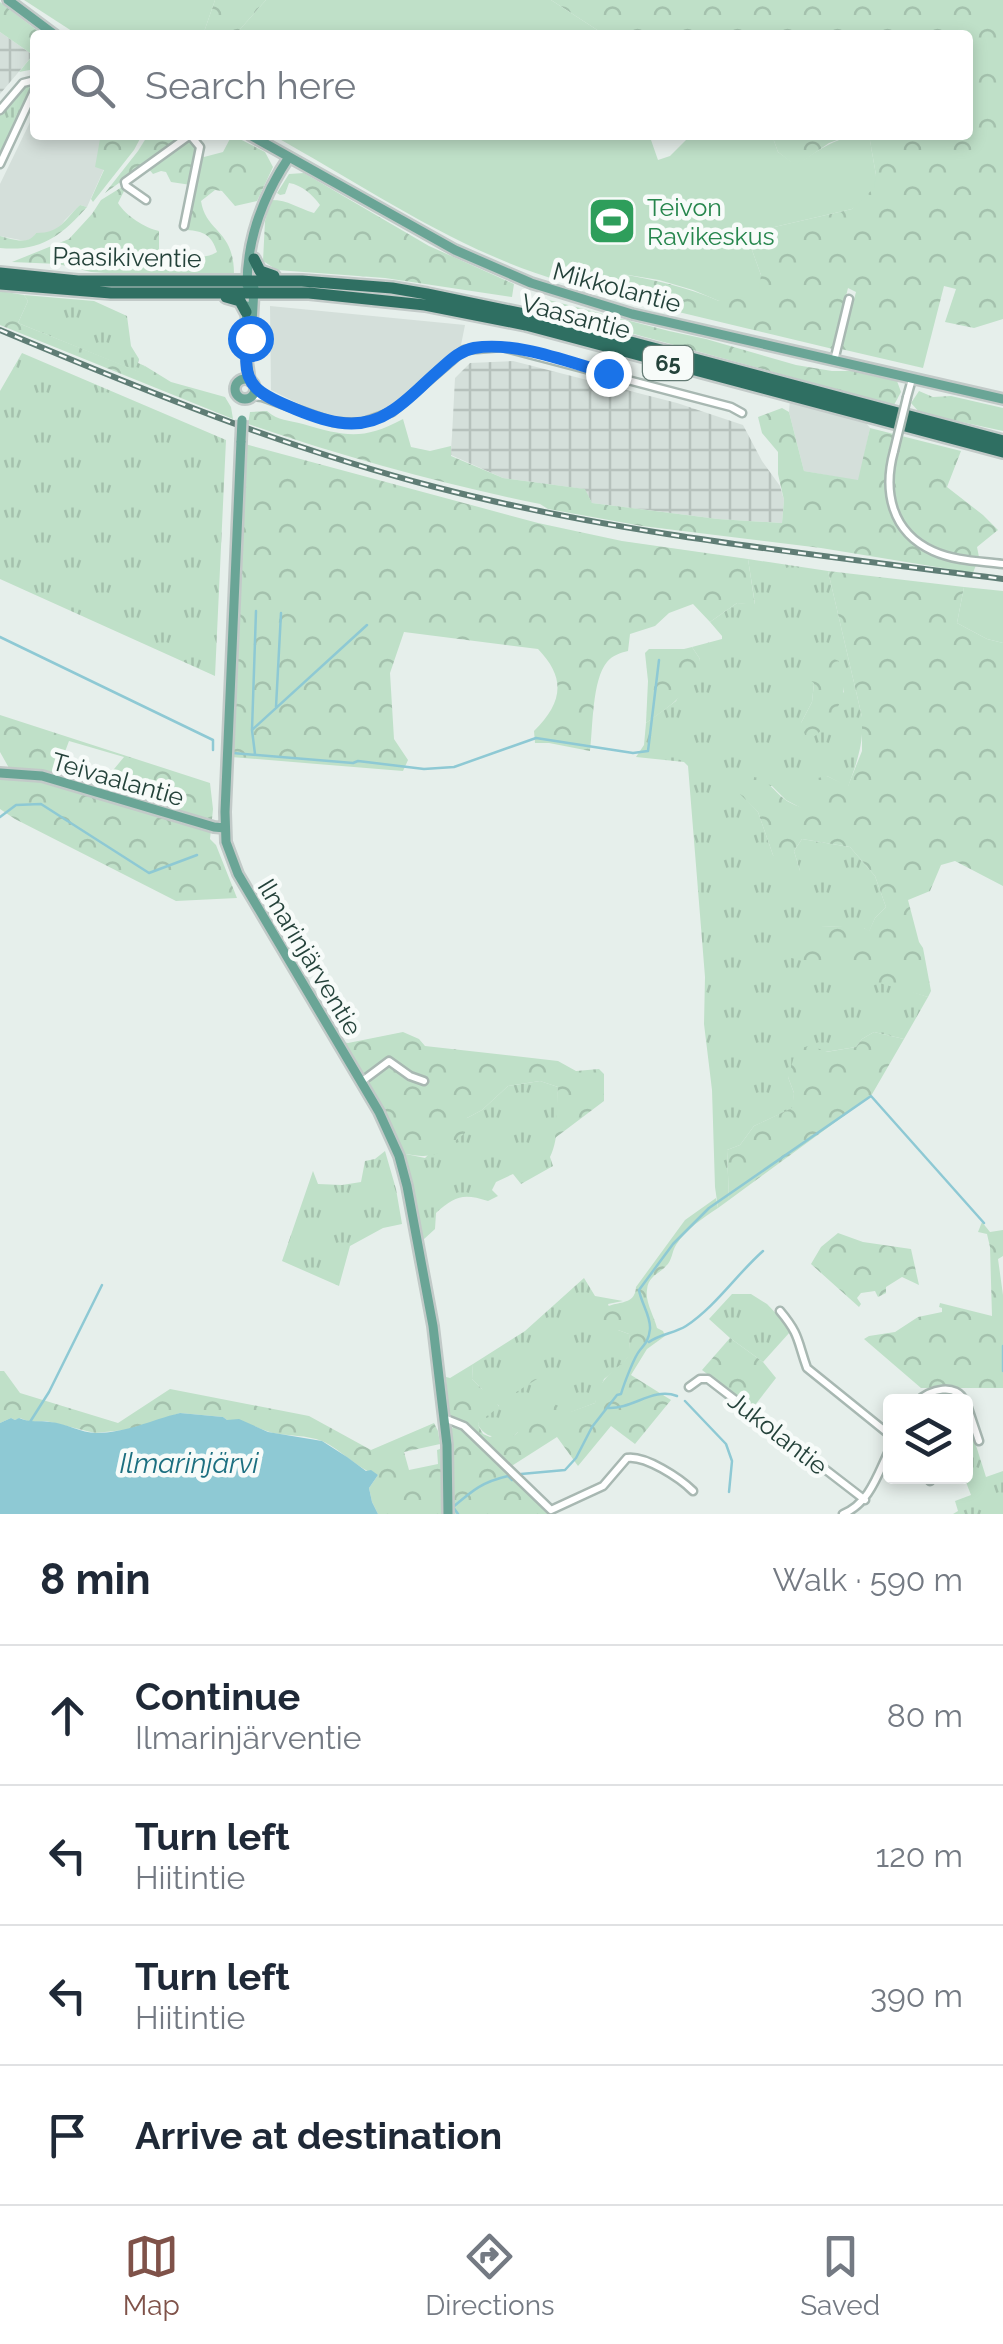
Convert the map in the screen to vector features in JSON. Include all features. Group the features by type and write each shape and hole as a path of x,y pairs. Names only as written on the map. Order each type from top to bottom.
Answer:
{"highway":[{"name":"65","path":"254,259 258,269 268,276 302,282"},
{"name":"Paasikiventie","path":"0,273 78,281 251,286"},
{"name":"Vaasantie","path":"251,286 302,282 392,288 488,305 1003,440"},
{"name":"Paasikiventie","path":"0,284 79,292 187,293 251,286"},
{"name":"Vaasantie","path":"251,286 372,298 485,316 1003,452"},
{"path":"187,293 236,299 246,312"}],"main road":[{"path":"8,0 47,30"},
{"name":"Mikkolantie","path":"259,140 455,250 530,283 632,314 1003,399"},
{"path":"251,286 250,247 264,200 289,157"},
{"path":"251,286 255,236"},
{"name":"Ilmarinjärventie","path":"251,286 246,312 249,393 242,420 225,828 230,856 243,884 362,1082 389,1132 407,1186 433,1326 448,1472 448,1514"},
{"name":"Ilmarinjärventie","path":"247,353 251,286"},
{"name":"Teivaalantie","path":"0,774 42,776 225,828"}],"street":[{"path":"0,110 23,83 30,81"},
{"path":"0,164 30,100"},
{"path":"146,200 132,192 125,182 183,140"},
{"path":"184,226 200,147 194,140"},
{"path":"834,361 849,300"},
{"path":"249,393 333,422 362,423 392,412 464,350 502,347 608,373 742,413"},
{"path":"912,379 888,477 890,497 899,520 909,534 941,554 1003,564"},
{"path":"362,1082 388,1060 424,1081"},
{"path":"780,1311 800,1339 807,1368 883,1429"},
{"name":"Jukolantie","path":"689,1387 700,1378 708,1378 864,1500"},
{"path":"924,1394 948,1390 962,1394"},
{"path":"443,1417 464,1426 552,1512 603,1486 627,1458 638,1456 693,1491"},
{"path":"973,1425 979,1442"},
{"path":"843,1514 864,1500 883,1463"}],"shaded area":[{"path":"0,32 30,53 30,59 0,94"},
{"path":"30,122 30,140 122,140 87,207 80,205 50,233 36,233 25,241 0,236 0,184"},
{"path":"270,306 465,325 461,345 391,408 375,416 347,420 305,407 271,390"},
{"path":"513,361 677,403 743,425 780,486 784,500 782,523 592,503 584,489 503,478 451,455 455,378 470,363"},
{"path":"790,399 863,419 870,428 859,481 804,471 789,412"}],"green space":[{"path":"24,0 215,0 205,30 70,30"},
{"path":"215,0 266,0 239,30 205,30"},
{"path":"266,0 551,0 597,30 239,30"},
{"path":"551,0 1003,0 1003,319 974,328 945,322 956,289 944,286 923,368 841,349 856,292 848,288 833,349 616,297 621,274 671,284 719,301 761,275 752,250 770,228 852,209 876,175 870,140 973,140 973,30 597,30"},
{"path":"0,2 36,30 30,30 30,53 0,32"},
{"path":"30,83 30,94 0,157 0,113 22,87"},
{"path":"100,140 139,140 93,202 104,170 95,167"},
{"path":"145,140 179,140 105,193"},
{"path":"184,140 190,140 198,149 191,185 171,182 166,172 153,174 147,167"},
{"path":"229,140 242,140 265,152 273,167 257,201 235,206 222,191 215,190 201,201 208,220 230,248 234,274 137,275 12,262 69,239 101,200 122,187 118,203 136,221 159,231 159,249 196,257 217,252 210,238 187,230 186,223 200,152 204,157 223,152"},
{"name":"Teivon Ravikeskus","path":"281,140 651,140 658,160 670,156 686,140 774,140 778,152 796,165 838,140 870,140 876,175 874,188 852,209 770,228 752,250 761,275 759,289 747,297 719,301 659,280 622,274 616,297 526,270 411,215"},
{"path":"774,140 837,140 796,166 778,152"},
{"path":"304,173 429,246 514,284 512,297 385,278 277,270 263,261 265,221 271,200 314,213 320,205 303,188 289,183 285,194 277,193 289,174"},
{"path":"80,205 87,207 49,240 27,247 0,248 0,236 24,240 51,231"},
{"path":"0,291 24,295 28,301 18,323 140,372 145,366 171,382 225,397 233,419 0,325"},
{"path":"24,295 94,301 127,316 131,346 138,363 145,366 141,373 18,323 28,301"},
{"path":"541,298 796,365 857,371 897,381 901,392 894,405 537,307"},
{"path":"22,353 226,440 215,676 0,579 0,391"},
{"path":"919,391 933,397 951,396 1003,408 1003,431 920,413 911,403"},
{"path":"782,408 789,412 804,471 858,480 870,428 961,451 947,487 998,530 977,547 979,557 973,573 548,509 393,469 248,424 250,412 267,411 284,420 353,434 376,431 403,419 411,447 430,451 451,446 451,456 503,478 585,489 592,503 782,523 784,500 778,452 762,433 758,417"},
{"path":"245,444 538,523 622,541 748,559 755,605 737,603 710,622 693,604 669,613 655,626 630,634 628,651 609,660 598,680 590,751 535,743 534,731 551,711 557,691 554,671 538,649 404,632 390,673 394,739 408,760 403,771 231,757"},
{"path":"748,559 828,571 862,717 862,735 848,787 827,776 803,809 772,786 741,794 758,812 773,855 800,871 794,851 802,839 850,847 875,876 886,907 869,932 864,928 821,926 895,986 928,997 904,1039 874,1032 856,1047 825,1052 788,1077 794,1093 793,1108 754,1126 740,1145 727,1150 729,1200 718,1208 688,766 684,762 636,757 644,745 646,723 676,701 700,659 692,647 722,639 710,622 737,603 755,604","holes":["842,682 844,692 801,723 812,702 814,683"]},
{"path":"828,571 964,587 957,623 1003,643 1003,886 955,861 941,865 930,891 908,900 923,948 931,991 928,997 781,955 821,926 850,927 853,920 862,921 869,931 886,907 875,876 850,847 802,839 794,851 800,871 796,881 773,855 758,812 740,794 746,777 753,777 803,808 804,781 827,776 848,786 862,751 862,717"},
{"path":"964,587 1003,591 1003,643 957,623"},
{"path":"692,647 700,659 691,681 674,702 646,723 645,653 649,649"},
{"path":"829,657 839,661 843,694 829,721 807,741 801,723 812,702 814,683 807,678 813,666"},
{"path":"0,715 210,783 210,839 237,898 176,901 15,819 0,809 0,769 9,768 0,752","holes":["69,741 124,757 105,780 104,790 56,776"]},
{"path":"403,1032 425,1046 558,1061 576,1071 599,1069 604,1074 604,1101 555,1138 558,1087 540,1081 508,1086 467,1118 465,1133 442,1151 430,1156 401,1153 391,1125 343,1042"},
{"path":"874,1032 904,1039 871,1096 729,1200 727,1150 740,1145 754,1126 792,1108 794,1093 788,1077 796,1050 811,1045 826,1052 856,1047"},
{"path":"540,1081 558,1087 557,1132 550,1157 553,1166 521,1184 513,1174 496,1182 492,1190 498,1196 488,1201 472,1197 454,1200 436,1213 435,1229 423,1240 401,1153 425,1158 508,1086"},
{"path":"385,1151 402,1224 383,1228 350,1246 339,1286 282,1261 313,1171 318,1184 361,1182 365,1161"},
{"path":"716,1198 718,1208 685,1234 668,1264 648,1285 650,1309 657,1328 665,1336 647,1349 631,1375 671,1400 635,1444 611,1426 578,1466 557,1437 510,1467 448,1413 446,1377 473,1364 472,1379 482,1389 491,1391 499,1407 478,1425 490,1437 502,1431 514,1436 518,1432 514,1421 527,1408 545,1399 570,1412 595,1403 604,1380 627,1357 629,1345 629,1334 618,1330 610,1336 599,1311 632,1298 685,1220"},
{"path":"982,1222 990,1232 1003,1230 1003,1256 998,1259 1003,1295 1003,1388 921,1388 864,1339 895,1332 918,1317 942,1312 940,1303 992,1316 990,1247 987,1234 978,1232"},
{"path":"838,1233 863,1242 911,1249 919,1285 902,1277 878,1297 875,1291 861,1293 857,1298 859,1307 811,1264 821,1247"},
{"path":"584,1278 595,1296 623,1301 608,1304 618,1330 629,1334 630,1354 604,1379 595,1403 514,1436 485,1433 479,1421 499,1406 472,1379 473,1364 525,1331"},
{"path":"732,1294 751,1294 789,1327 790,1332 763,1362 709,1319"},
{"path":"730,1338 763,1362 776,1378 752,1409 702,1370"},
{"path":"528,1364 541,1368 537,1379 507,1398 498,1385 499,1376 517,1374"},
{"path":"0,1371 20,1393 118,1423 170,1389 309,1416 371,1450 434,1423 440,1444 404,1452 409,1470 438,1464 440,1449 441,1514 378,1514 369,1488 378,1475 322,1441 273,1433 223,1417 180,1413 134,1429 95,1433 20,1418 0,1423"},
{"path":"453,1427 460,1428 549,1514 451,1514"},
{"path":"973,1436 986,1477 1003,1471 1003,1514 953,1514 958,1511 955,1501 971,1495 967,1484 973,1484"}],"water":[{"name":"Ilmarinjärvi","path":"180,1413 239,1419 268,1432 322,1441 378,1475 369,1488 378,1514 0,1514 0,1423 19,1418 90,1433 128,1429"}],"waterway":[{"path":"255,754 252,730 256,611"},
{"path":"276,707 281,613"},
{"path":"252,730 367,625"},
{"path":"0,637 213,740 213,750"},
{"path":"233,753 424,769 454,767 536,738 633,753 648,751 659,660"},
{"path":"0,817 16,805 41,804 149,873 197,855"},
{"path":"521,1474 565,1470 592,1427 621,1394 650,1332 639,1290 673,1244 709,1208 871,1096 984,1223"},
{"path":"649,1342 697,1318 763,1251"},
{"path":"30,1422 102,1285"},
{"path":"1003,1346 1003,1371"},
{"path":"608,1408 660,1394 677,1396"},
{"path":"685,1401 726,1444 732,1461 729,1492"},
{"path":"458,1514 453,1507 478,1487 508,1476 512,1480"}],"railway":[{"path":"0,330 269,436 435,487 646,531 1003,579"}],"place":[{"name":"Teivon Ravikeskus","path":"612,221"}],"route":[{"path":"250,338 250,381 262,396 345,424 385,416 455,356 473,348 512,348 608,373"}]}
